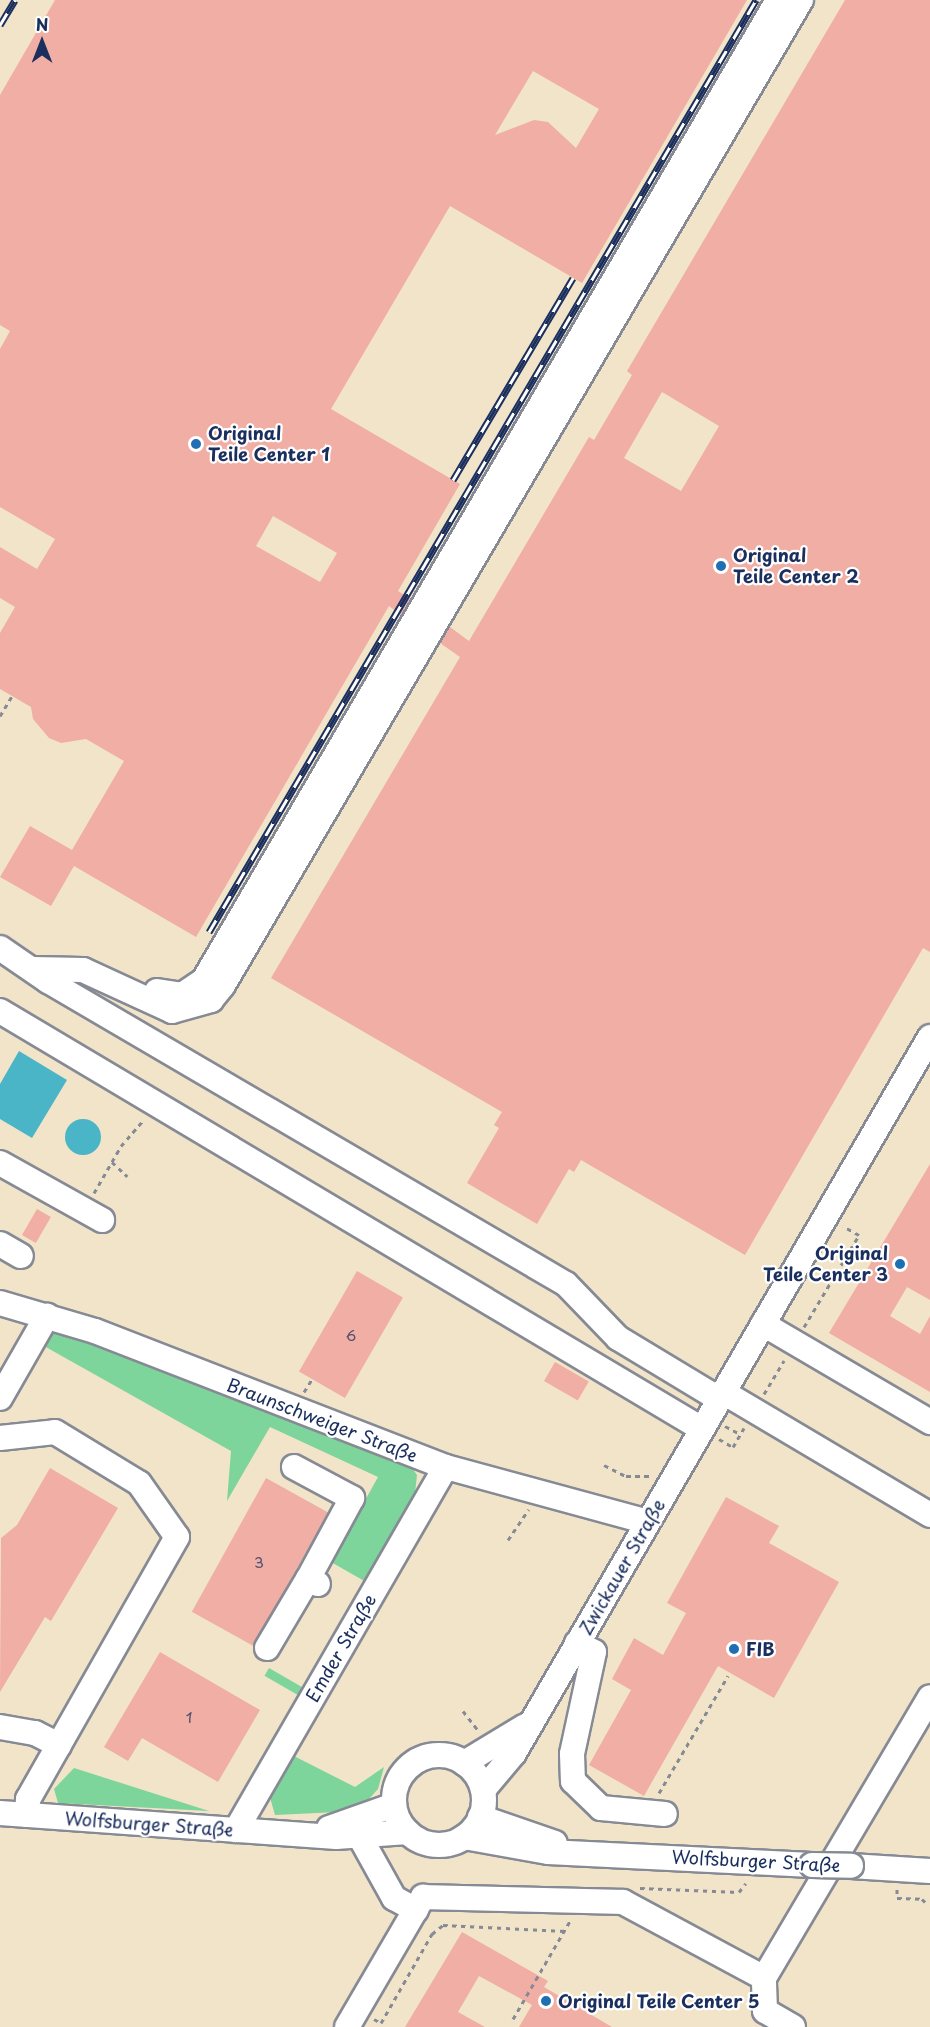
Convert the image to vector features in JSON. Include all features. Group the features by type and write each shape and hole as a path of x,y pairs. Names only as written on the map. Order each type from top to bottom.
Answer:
{"street":[{"path":"32,969 83,970 135,980 171,995 193,990 204,980 472,517 778,0"},
{"path":"83,970 157,1009 193,1009 211,1000 801,0"},
{"path":"469,566 472,517"},
{"path":"0,948 566,1284 618,1338 714,1407"},
{"path":"0,1011 155,1103 714,1407 749,1419 930,1515"},
{"name":"Zwickauer Straße","path":"483,1790 530,1723 930,1037"},
{"path":"0,1163 93,1215"},
{"path":"0,1244 21,1256"},
{"name":"Braunschweiger Straße","path":"0,1304 47,1316 446,1467 648,1522"},
{"path":"0,1398 47,1316"},
{"path":"763,1324 930,1422"},
{"path":"0,1438 55,1432 139,1483 177,1537 28,1798 27,1815"},
{"path":"267,1648 313,1582 352,1498 294,1467"},
{"name":"Emder Straße","path":"236,1830 446,1467"},
{"path":"577,1643 594,1652 572,1754 573,1781 601,1808 665,1814"},
{"path":"793,2027 765,2011 764,1978 930,1696"},
{"name":"Zwickauer Straße","path":"464,1763 530,1723"},
{"path":"0,1727 35,1733 58,1745"},
{"path":"438,1755 464,1763 483,1790 480,1817 464,1837 440,1845 408,1832 394,1805 398,1783 414,1763 438,1755"},
{"name":"Wolfsburger Straße","path":"298,1834 369,1818 394,1805"},
{"name":"Wolfsburger Straße","path":"0,1813 360,1837 408,1832"},
{"name":"Wolfsburger Straße","path":"480,1817 582,1852"},
{"path":"360,1837 394,1898 416,1910"},
{"name":"Wolfsburger Straße","path":"464,1837 524,1849 930,1871"},
{"path":"352,2018 423,1897 623,1902 764,1978"}],"path":[{"path":"0,716 12,696"},
{"path":"93,1215 112,1162 155,1103"},
{"path":"112,1162 127,1176"},
{"path":"714,1407 733,1447 859,1235 825,1216"},
{"path":"604,1466 626,1476 672,1481"},
{"path":"508,1540 539,1492"},
{"path":"666,1781 728,1676"},
{"path":"352,2018 381,2023 432,1934 443,1925 565,1931"}],"green space":[{"path":"53,1330 412,1468 417,1475 414,1503 366,1582 331,1562 378,1477 270,1427 227,1501 231,1451 44,1346"},
{"path":"269,1668 304,1688 299,1696 264,1676"},
{"path":"290,1754 355,1787 384,1767 378,1789 368,1800 338,1812 275,1815 269,1794"},
{"path":"74,1768 209,1811 58,1803 54,1789"}],"water":[{"path":"19,1051 67,1080 32,1138 0,1119 0,1084"},
{"path":"83,1119 96,1124 101,1137 96,1150 83,1155 70,1150 65,1137 70,1124"}],"building":[{"name":"Original Teile Center 1","path":"55,0 747,0 582,283 450,206 331,409 460,484 398,591 410,599 401,615 389,606 196,937 74,866 51,906 0,877 30,826 72,850 124,761 86,739 61,743 49,738 33,719 31,707 0,689 0,633 15,607 0,598 0,547 37,569 55,539 0,507 0,349 10,331 0,325 0,95","holes":["533,71 599,109 576,148 548,122 534,120 495,135","273,516 337,553 320,582 256,546"]},
{"name":"Original Teile Center 2","path":"845,0 930,0 930,952 923,948 745,1255 581,1160 574,1172 569,1169 537,1224 467,1183 499,1128 494,1125 502,1112 271,978 460,657 440,643 450,627 469,641 589,437 594,440 632,375 627,371","holes":["662,392 719,426 681,491 624,458"]},
{"name":"Original Teile Center 3","path":"930,1164 930,1300 907,1287 890,1316 920,1334 930,1316 930,1392 829,1333"},
{"path":"37,1209 51,1217 36,1243 22,1235"},
{"path":"357,1271 403,1298 345,1398 299,1371"},
{"path":"555,1362 589,1382 578,1401 544,1381"},
{"path":"50,1468 118,1508 51,1621 45,1617 0,1692 1,1538 17,1525"},
{"path":"266,1478 328,1512 254,1646 192,1612"},
{"name":"FIB","path":"726,1497 779,1526 769,1543 839,1582 774,1698 718,1666 644,1796 589,1765 631,1690 612,1679 634,1638 663,1655 686,1613 667,1603"},
{"path":"160,1652 260,1710 218,1782 142,1738 128,1761 104,1747"},
{"path":"462,1932 548,1981 544,1987 612,2027 519,2027 532,2005 479,1976 458,2012 485,2027 405,2027"}],"railway":[{"path":"0,25 15,0"},
{"path":"209,932 756,0"},
{"path":"453,480 573,278"}],"place":[{"name":"Original Teile Center 1","path":"196,444"},
{"name":"Original Teile Center 2","path":"721,566"},
{"name":"Original Teile Center 3","path":"900,1264"},
{"name":"FIB","path":"734,1649"},
{"name":"Original Teile Center 5","path":"546,2001"}]}
